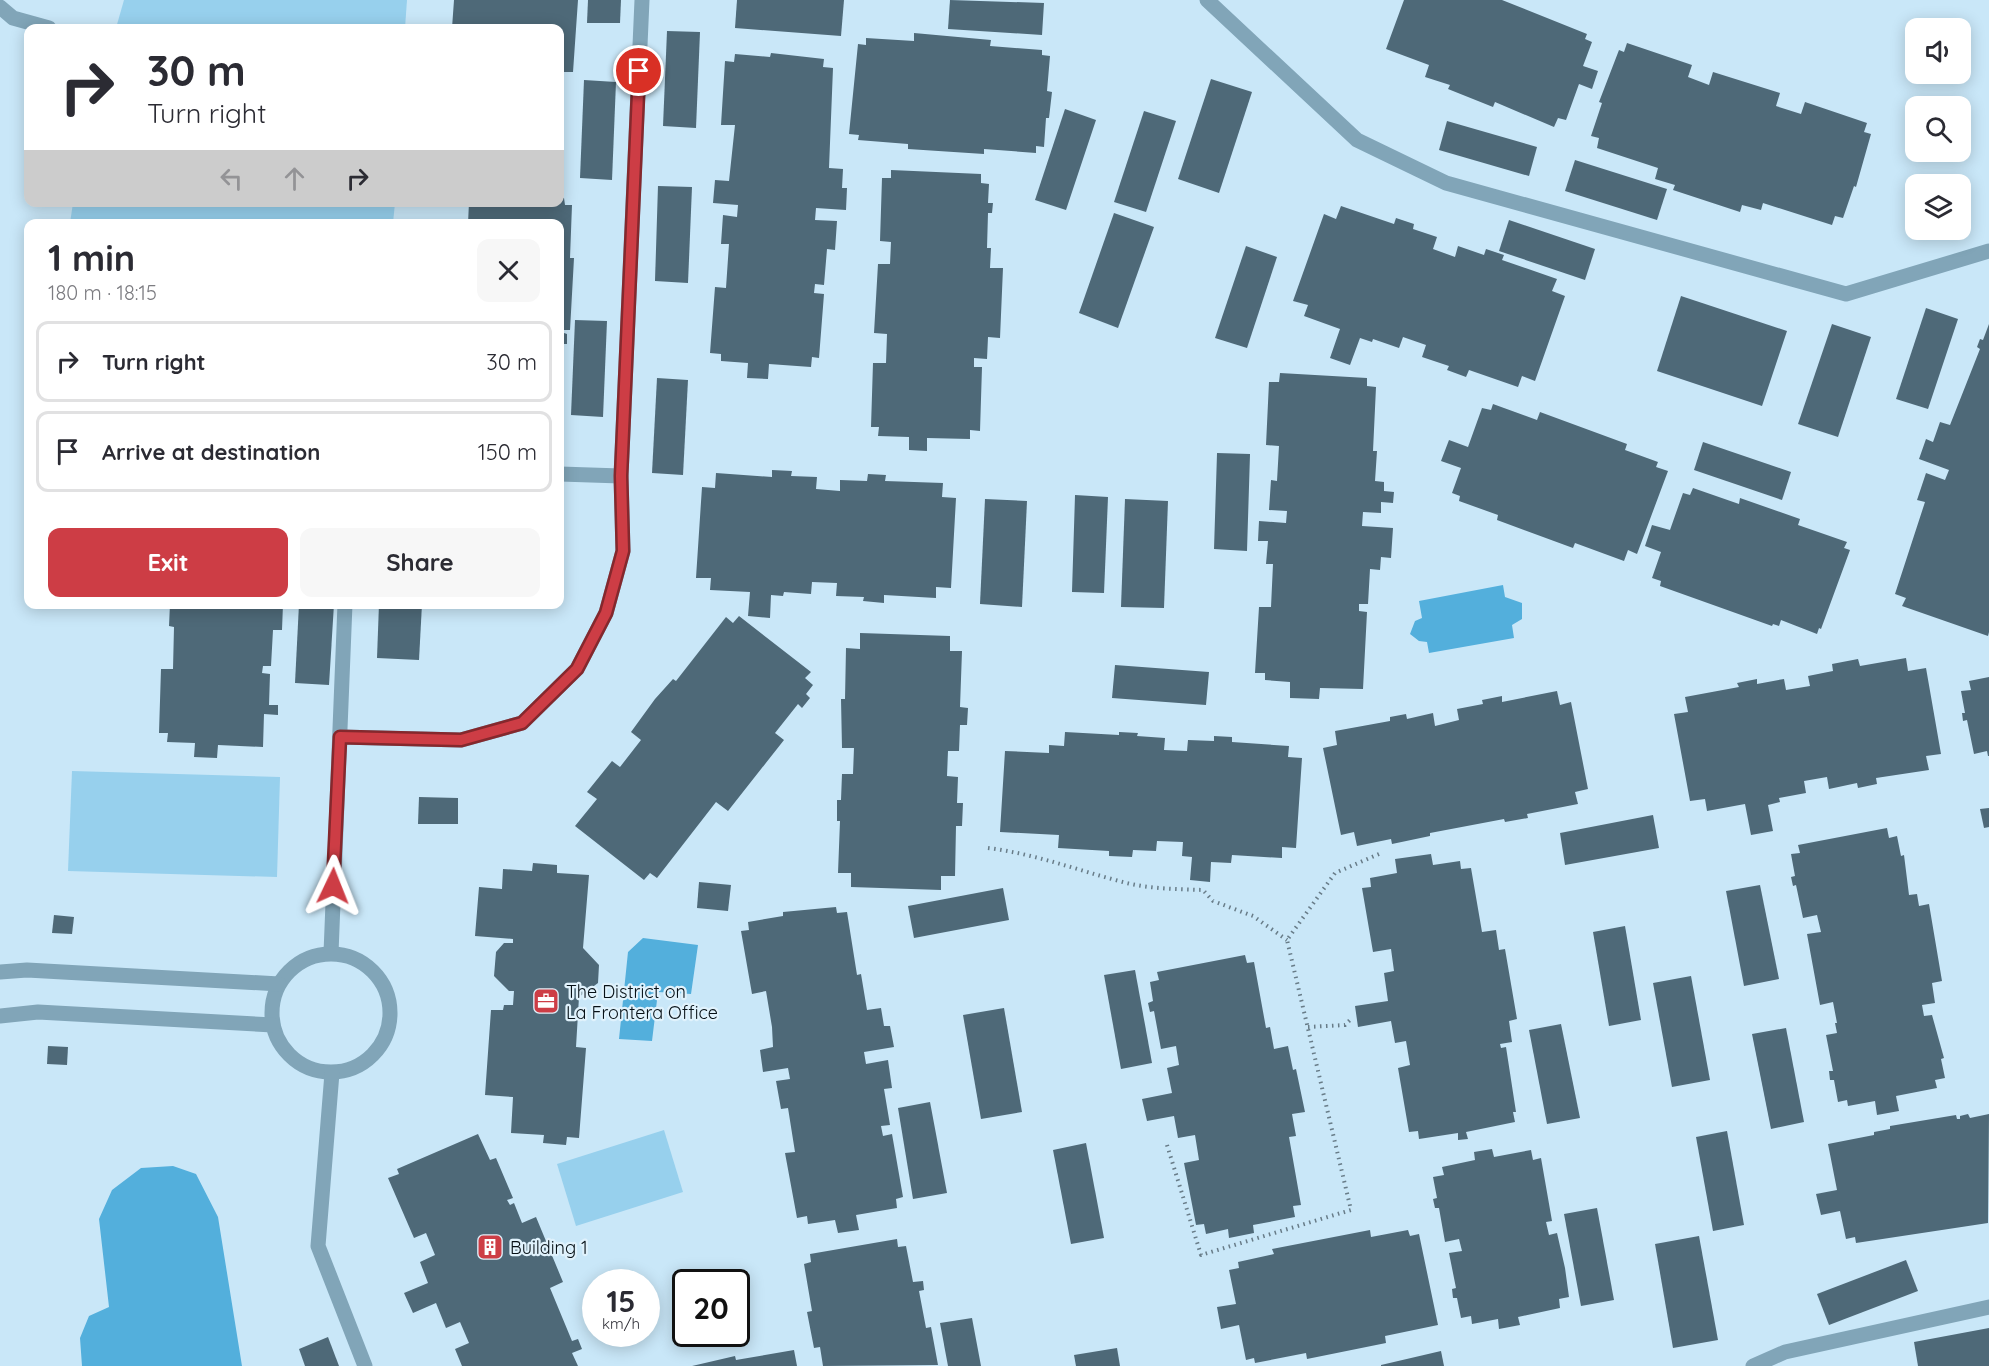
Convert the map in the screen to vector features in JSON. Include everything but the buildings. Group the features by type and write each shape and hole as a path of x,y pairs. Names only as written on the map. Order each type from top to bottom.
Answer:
{"lane":[{"path":"340,737 461,740 522,723 577,669 606,613 623,551 621,476 642,0"},
{"path":"1207,0 1357,140 1446,183 1846,294 1989,251"},
{"path":"0,7 13,18 35,24"},
{"path":"564,474 621,476"},
{"path":"331,953 345,609"},
{"path":"331,953 351,957 369,967 382,982 390,1002 390,1023 383,1042 370,1058 352,1069 332,1073 312,1069 294,1060 280,1044 273,1024 273,1004 279,984 292,968 310,957 331,953"},
{"path":"0,972 27,970 279,984"},
{"path":"0,1016 38,1012 273,1024"},
{"path":"332,1073 318,1246 365,1366"},
{"path":"1753,1366 1785,1352 1989,1307"}],"path":[{"path":"988,849 1025,853 1120,882 1159,888 1203,890 1214,901 1253,916 1287,940 1351,1210 1201,1255 1167,1144"},
{"path":"1287,940 1335,873 1379,854"},
{"path":"1308,1028 1345,1025 1351,1019"}],"shaded area":[{"path":"124,0 407,0 405,24 117,24"},
{"path":"72,207 395,207 393,219 71,219"},
{"path":"1503,585 1505,597 1522,603 1522,619 1512,625 1514,638 1429,653 1427,642 1419,641 1410,634 1415,621 1422,618 1419,601"},
{"path":"72,771 280,777 277,877 68,871"},
{"path":"643,938 698,945 691,994 658,992 652,1041 619,1039 628,952"},
{"path":"664,1130 683,1192 576,1226 557,1164"},
{"path":"173,1166 196,1174 218,1217 242,1366 82,1366 80,1338 89,1316 109,1307 99,1219 112,1190 141,1168"}],"place":[{"name":"The District on La Frontera Office","path":"546,1001"},
{"name":"Building 1","path":"490,1247"}],"route":[{"path":"333,886 340,737 461,740 522,723 577,669 606,613 623,551 621,476 639,71"}]}
